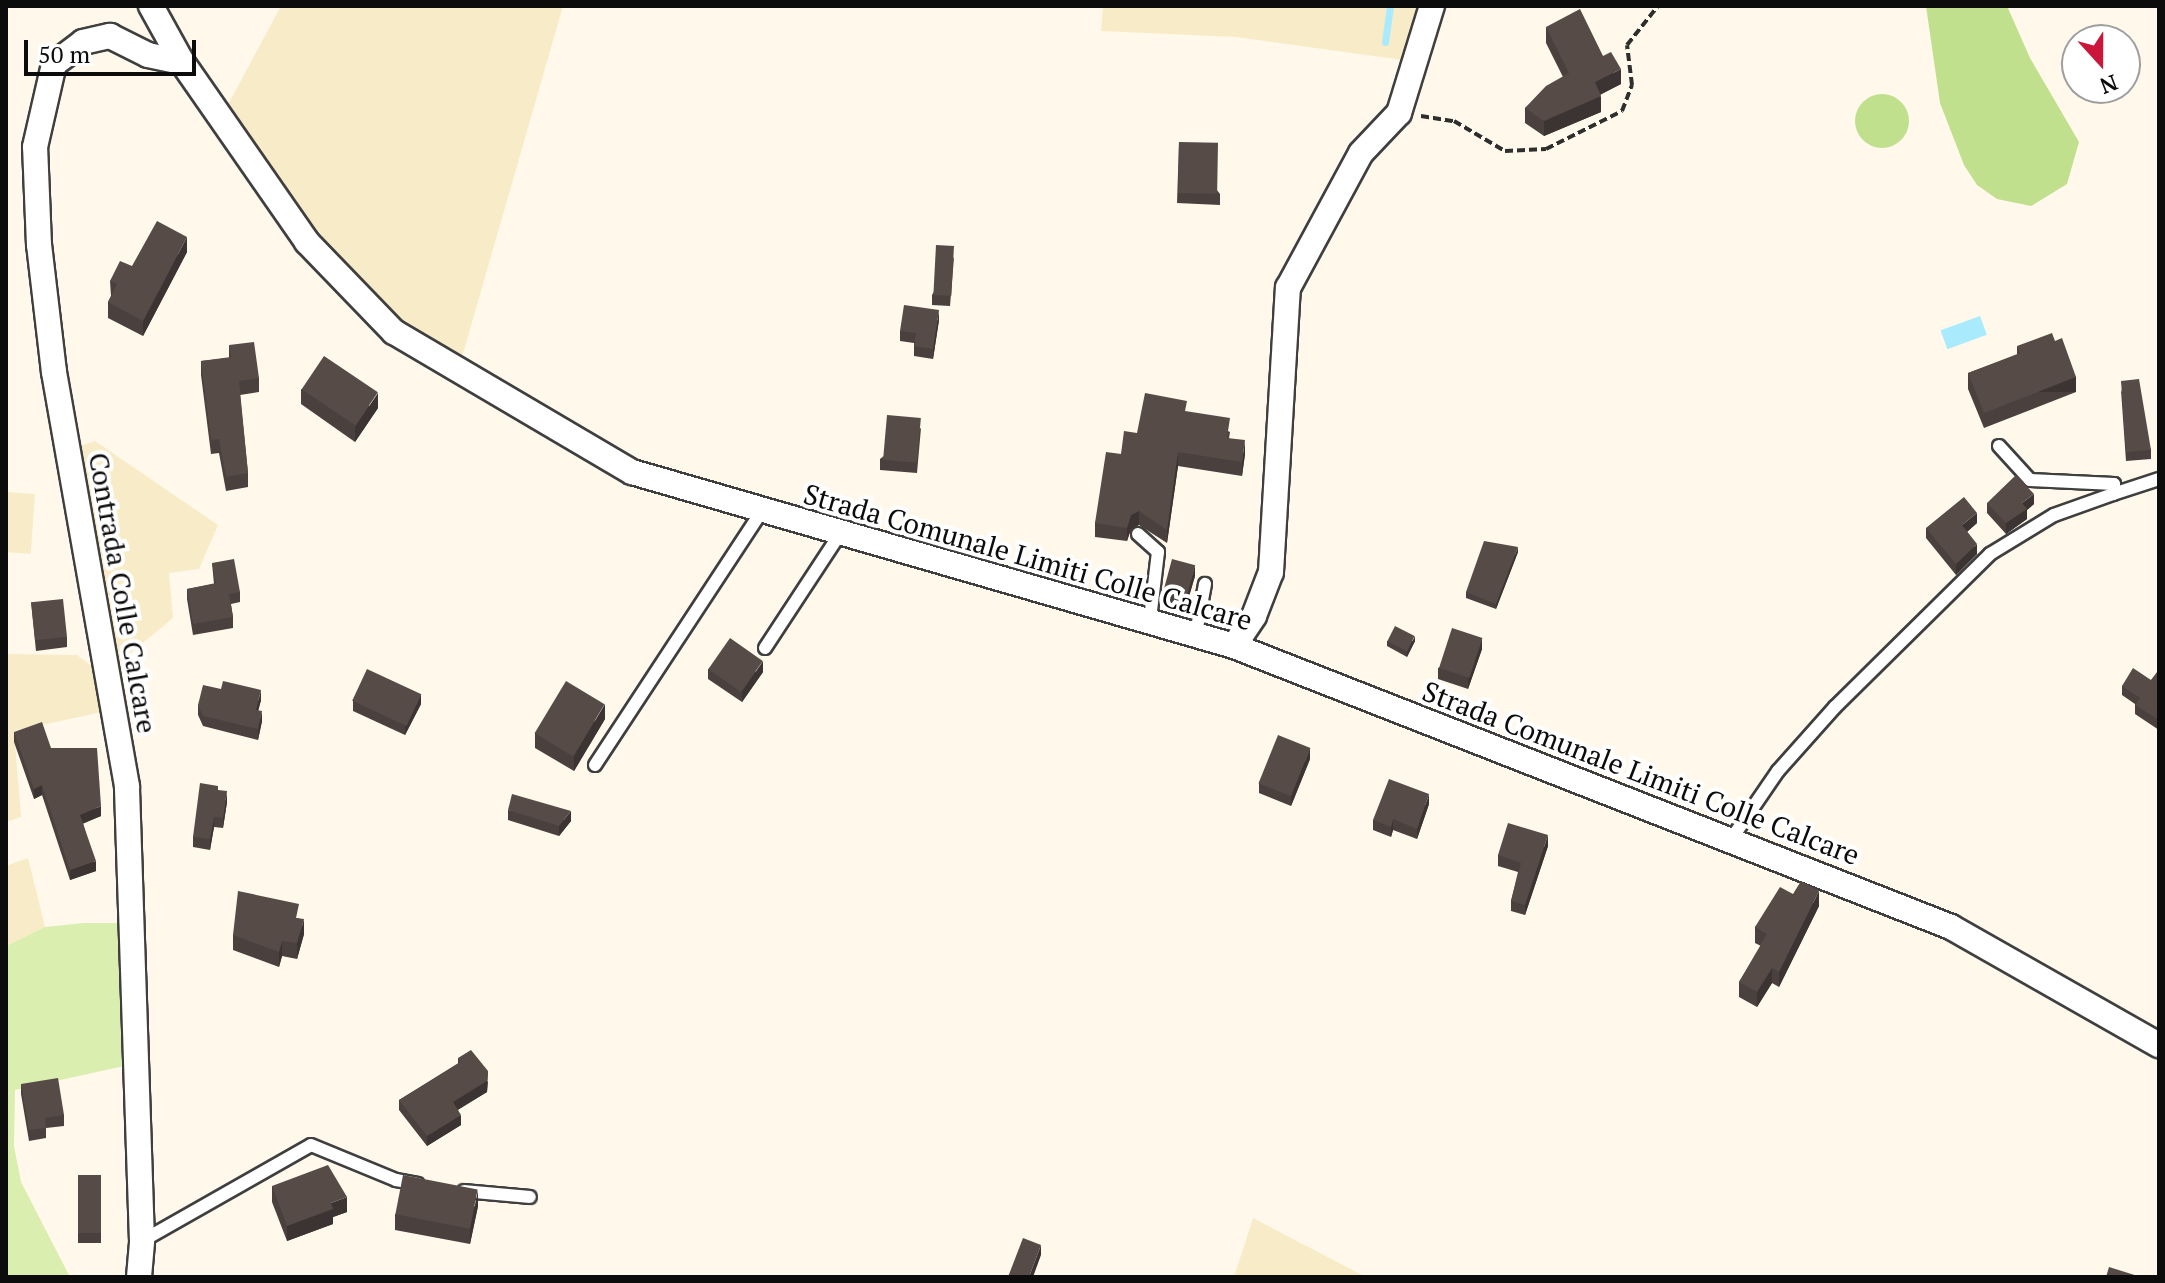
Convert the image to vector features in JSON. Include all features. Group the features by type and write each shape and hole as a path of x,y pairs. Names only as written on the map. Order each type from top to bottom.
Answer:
{"street":[{"name":"Strada Comunale Limiti Colle Calcare","path":"151,6 182,62 307,242 394,332 632,472 840,534 1150,619 1234,646 1951,927 2159,1045"},
{"path":"1234,646 1254,616 1271,572 1288,288 1361,153 1399,113 1432,6"},
{"name":"Contrada Colle Calcare","path":"139,1277 142,1241 127,786 54,372 39,245 35,147 54,64 83,42 110,36 148,55 182,62"}],"lane":[{"path":"1999,446 2030,480 2114,484 2113,494"},
{"path":"1730,841 1778,771 1835,707 1990,554 2054,515 2159,479"},
{"path":"595,765 762,511"},
{"path":"765,648 840,534"},
{"path":"1138,534 1158,552 1150,619"},
{"path":"1196,633 1205,584"},
{"path":"142,1241 311,1145 396,1180 440,1187"},
{"path":"454,1190 530,1197"}],"path":[{"path":"1399,113 1454,121 1505,151 1546,149 1622,111 1632,85 1627,45 1658,6"}],"shaded area":[{"path":"281,6 563,6 460,364 379,304 334,258 225,110"},
{"path":"1103,6 1423,6 1403,60 1236,37 1101,31"},
{"path":"95,441 218,525 199,569 169,573 173,618 116,665 75,448"},
{"path":"6,492 35,494 31,554 6,552"},
{"path":"6,654 77,655 97,670 102,712 14,731 21,817 6,822"},
{"path":"28,858 45,927 6,946 6,866"},
{"path":"1253,1218 1366,1277 1234,1277"}],"green space":[{"path":"1926,6 2007,6 2030,58 2079,142 2067,184 2031,206 1997,199 1977,185 1964,165 1940,103"},
{"path":"1882,94 1901,102 1909,121 1901,140 1882,148 1863,140 1855,121 1863,102"},
{"path":"123,923 133,1064 15,1090 14,1146 21,1182 70,1277 6,1277 6,946 45,927"}],"water":[{"path":"1980,316 1987,335 1947,349 1941,330"}],"building":[{"path":"1580,9 1603,56 1611,52 1621,69 1595,82 1601,96 1544,121 1525,108 1546,86 1569,73 1546,27"},
{"path":"1179,142 1218,143 1217,194 1178,193"},
{"path":"157,221 187,237 143,321 108,302 117,284 110,281 120,261 132,266"},
{"path":"936,245 954,246 951,296 933,295"},
{"path":"904,305 939,310 933,349 914,346 916,333 900,331"},
{"path":"2052,333 2055,341 2062,338 2076,377 1984,413 1968,373 2020,353 2017,346"},
{"path":"254,342 259,378 239,381 248,473 226,477 219,439 211,440 201,361 231,357 229,345"},
{"path":"324,356 378,392 356,426 302,389"},
{"path":"2139,379 2151,450 2126,452 2121,381"},
{"path":"1145,393 1187,401 1185,411 1230,418 1227,438 1245,440 1242,462 1178,452 1167,530 1139,511 1131,515 1127,528 1095,523 1106,452 1121,454 1124,431 1137,433"},
{"path":"887,415 921,418 917,463 883,460"},
{"path":"2016,475 2034,494 2022,503 2027,509 2006,523 1987,503"},
{"path":"1964,497 1977,513 1962,525 1977,544 1956,564 1926,528"},
{"path":"1484,541 1518,547 1496,604 1466,592"},
{"path":"234,559 240,592 229,594 233,617 193,624 187,589 216,583 212,563"},
{"path":"1172,559 1195,565 1186,599 1163,593"},
{"path":"63,599 67,637 35,640 31,602"},
{"path":"1395,626 1415,636 1407,651 1387,641"},
{"path":"1452,628 1482,638 1469,678 1439,668"},
{"path":"730,638 763,661 741,692 708,669"},
{"path":"2133,668 2151,680 2159,673 2159,720 2135,705 2140,698 2122,686"},
{"path":"367,669 421,694 407,726 352,701"},
{"path":"223,681 261,690 256,710 262,711 258,729 203,716 198,705 203,685 221,689"},
{"path":"566,681 605,704 573,756 535,733"},
{"path":"42,722 51,748 97,748 101,806 80,815 96,861 70,870 42,785 34,789 14,732"},
{"path":"1278,735 1310,748 1291,796 1259,783"},
{"path":"1389,779 1429,794 1417,829 1393,819 1391,827 1373,820"},
{"path":"200,783 227,791 223,818 214,817 210,839 193,837"},
{"path":"512,794 571,811 559,826 508,810"},
{"path":"1508,823 1548,835 1525,905 1511,901 1521,863 1498,855"},
{"path":"1801,881 1819,891 1779,972 1772,968 1757,992 1739,982 1767,934 1755,927 1780,887 1793,894"},
{"path":"238,891 299,904 296,918 304,919 297,943 282,941 279,952 233,935"},
{"path":"471,1050 488,1071 487,1081 453,1102 461,1115 427,1136 399,1100 460,1062 458,1058"},
{"path":"58,1078 64,1115 45,1118 46,1128 29,1130 21,1084"},
{"path":"328,1165 347,1197 331,1203 333,1209 287,1226 272,1186"},
{"path":"78,1175 101,1175 101,1233 78,1233"},
{"path":"403,1175 478,1190 470,1229 395,1214"},
{"path":"1023,1238 1041,1245 1029,1277 1008,1277"},
{"path":"2109,1267 2141,1277 2106,1277"}],"waterway":[{"path":"1385,42 1390,6"}]}
